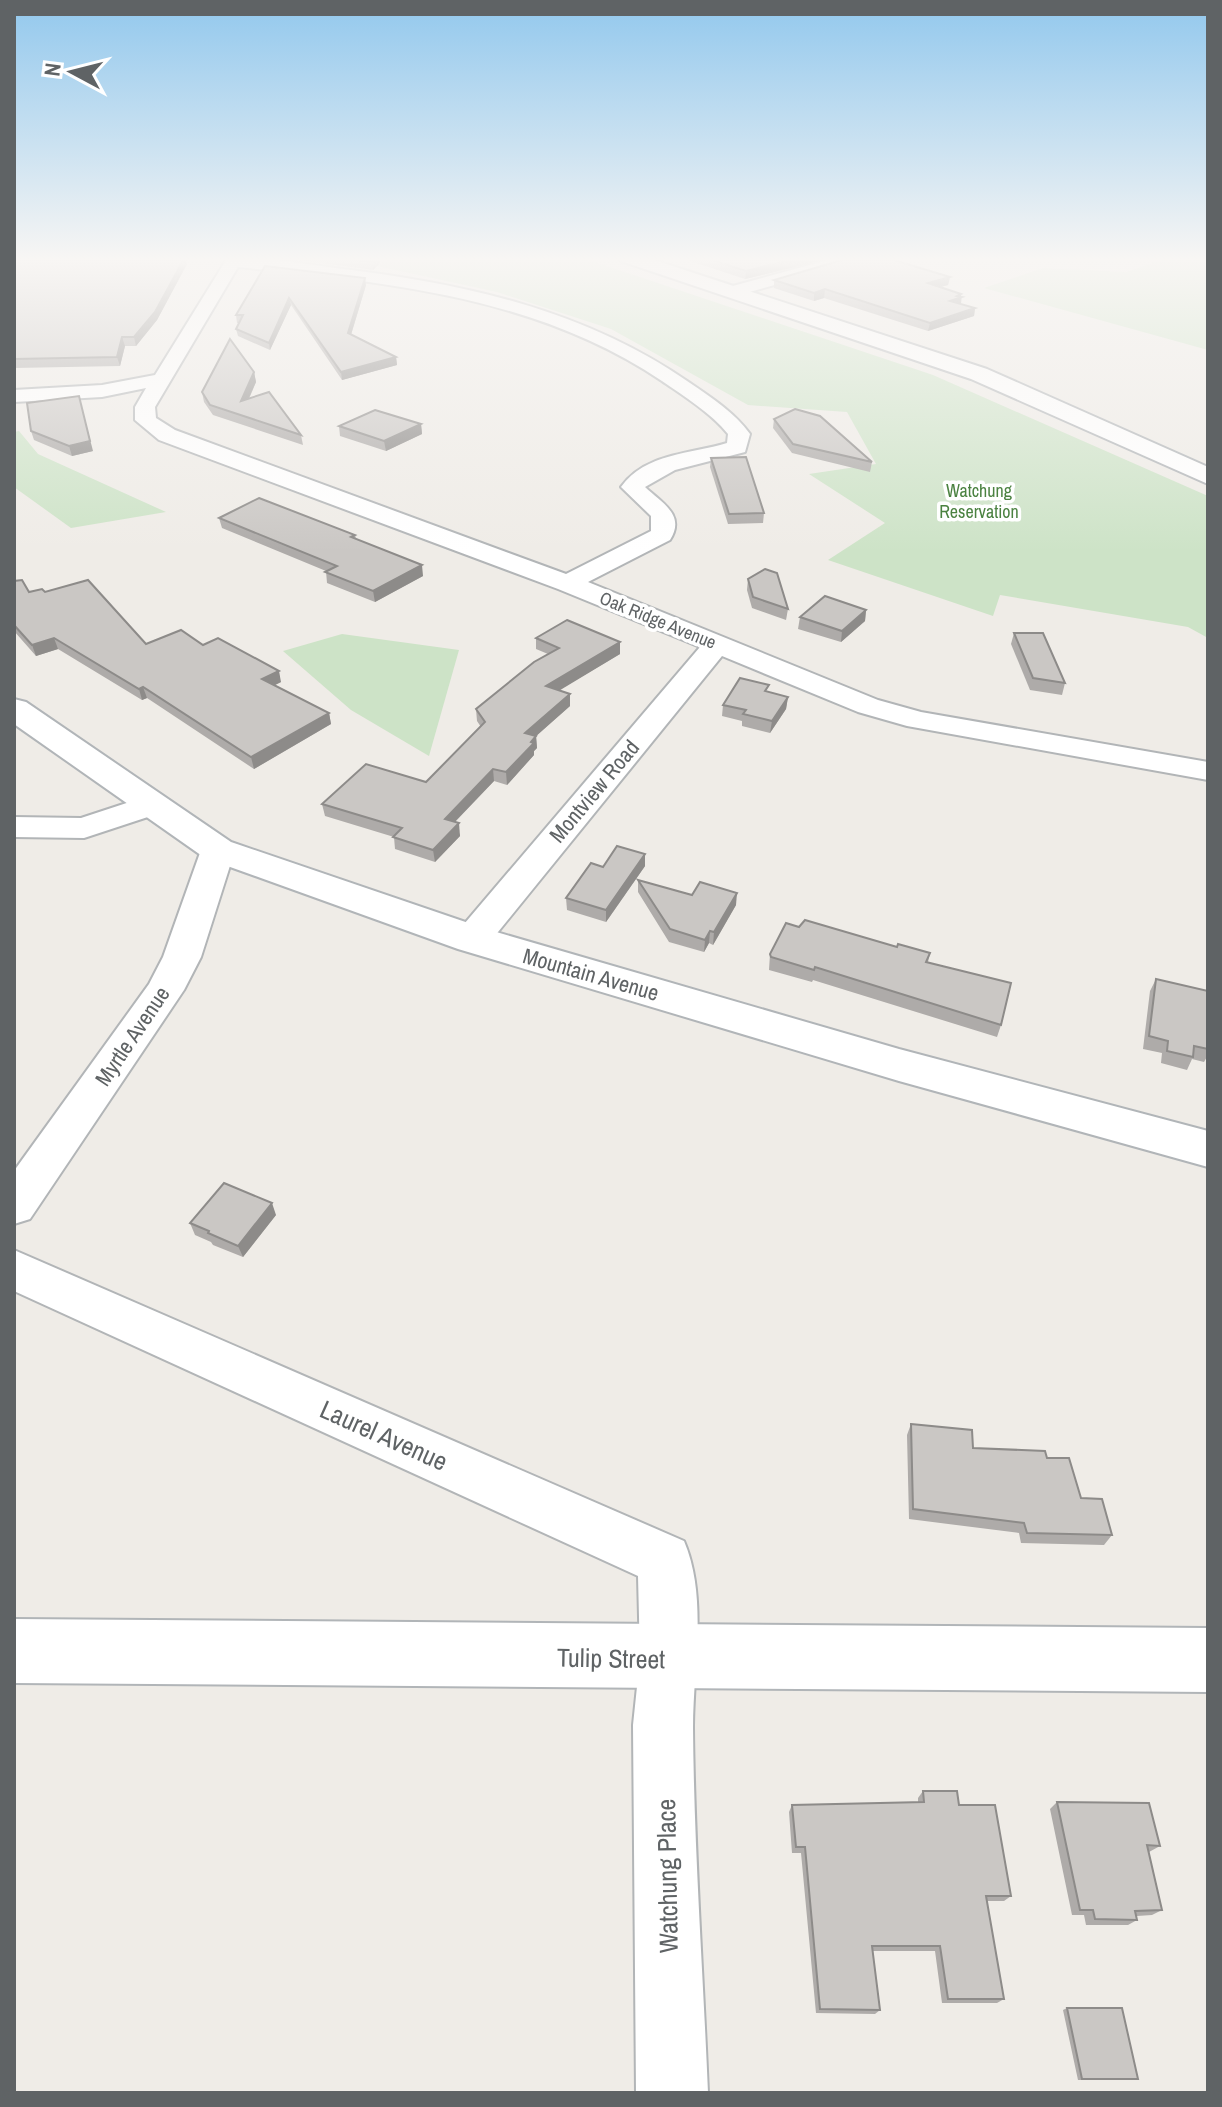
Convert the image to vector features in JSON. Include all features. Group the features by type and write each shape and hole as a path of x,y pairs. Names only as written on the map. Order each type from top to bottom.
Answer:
{"main road":[{"path":"923,355 1012,386 1208,476"},
{"name":"Mountain Avenue","path":"14,709 218,850 472,939 899,1065 1208,1149"},
{"name":"Tulip Street","path":"14,1651 1208,1660"}],"street":[{"path":"14,396 157,389 177,355"},
{"path":"567,583 661,535 666,523 664,515 633,487 640,478 655,469 737,447 739,434 727,419 631,355"},
{"name":"Oak Ridge Avenue","path":"157,389 145,407 146,420 167,435 567,583 868,706 918,720 1208,771"},
{"name":"Montview Road","path":"472,939 718,644"},
{"path":"14,827 84,828 151,805"},
{"name":"Myrtle Avenue","path":"14,1206 165,990 182,957 218,850"},
{"name":"Laurel Avenue","path":"14,1270 665,1560 669,1658"},
{"name":"Watchung Place","path":"669,1658 663,1725 672,2093"}],"green space":[{"name":"Watchung Reservation","path":"658,355 874,355 933,375 1208,496 1208,638 1188,627 1000,595 993,616 828,560 885,523 809,474 876,464 847,412 748,405"},
{"path":"19,431 38,454 166,512 71,528 14,487 14,432"},
{"path":"342,634 459,650 429,756 351,710 283,651"}],"building":[{"path":"14,355 117,355 117,357 14,359"},
{"path":"221,355 242,355 254,372 241,401 269,392 301,435 210,405 202,392"},
{"path":"329,355 396,357 341,372"},
{"path":"79,396 90,441 69,446 31,431 27,403"},
{"path":"795,409 820,416 872,462 793,444 774,419"},
{"path":"375,410 421,424 384,441 339,426"},
{"path":"746,457 764,513 729,514 711,458"},
{"path":"259,498 422,565 373,591 325,572 337,566 219,518"},
{"path":"765,569 777,573 788,609 753,597 748,579"},
{"path":"22,580 29,592 42,589 45,592 88,580 146,644 181,630 203,645 218,638 279,671 262,679 329,713 251,757 143,687 139,689 54,638 32,645 14,625 14,581"},
{"path":"825,596 866,610 842,631 800,617"},
{"path":"567,620 620,642 546,686 570,694 525,733 536,736 531,742 534,743 506,772 493,769 445,819 459,823 433,850 393,837 402,828 322,804 366,764 426,782 485,722 476,709 534,662 559,648 536,638"},
{"path":"1014,633 1043,633 1065,683 1033,678"},
{"path":"740,678 769,685 765,691 788,697 772,721 723,705"},
{"path":"617,846 645,854 606,910 566,898 591,863 603,867"},
{"path":"638,880 692,895 700,882 737,893 714,932 710,931 705,940 670,929"},
{"path":"805,920 897,947 898,944 930,953 926,962 1011,983 1001,1025 815,967 814,970 771,957 786,923 799,927"},
{"path":"1156,979 1208,991 1208,1049 1194,1046 1193,1057 1167,1051 1168,1041 1149,1036"},
{"path":"224,1183 272,1203 238,1246 190,1223"},
{"path":"911,1424 972,1430 973,1448 1045,1451 1047,1458 1069,1458 1081,1498 1102,1499 1112,1535 1027,1533 1024,1523 913,1509"},
{"path":"923,1791 957,1791 959,1805 995,1805 1011,1896 986,1896 1004,1999 948,1999 940,1946 872,1946 880,2010 820,2009 805,1847 796,1847 792,1805 924,1802"},
{"path":"1057,1802 1149,1803 1160,1846 1147,1845 1162,1910 1135,1911 1137,1920 1095,1919 1093,1910 1080,1910"},
{"path":"1067,2008 1122,2008 1138,2079 1082,2079"}]}
